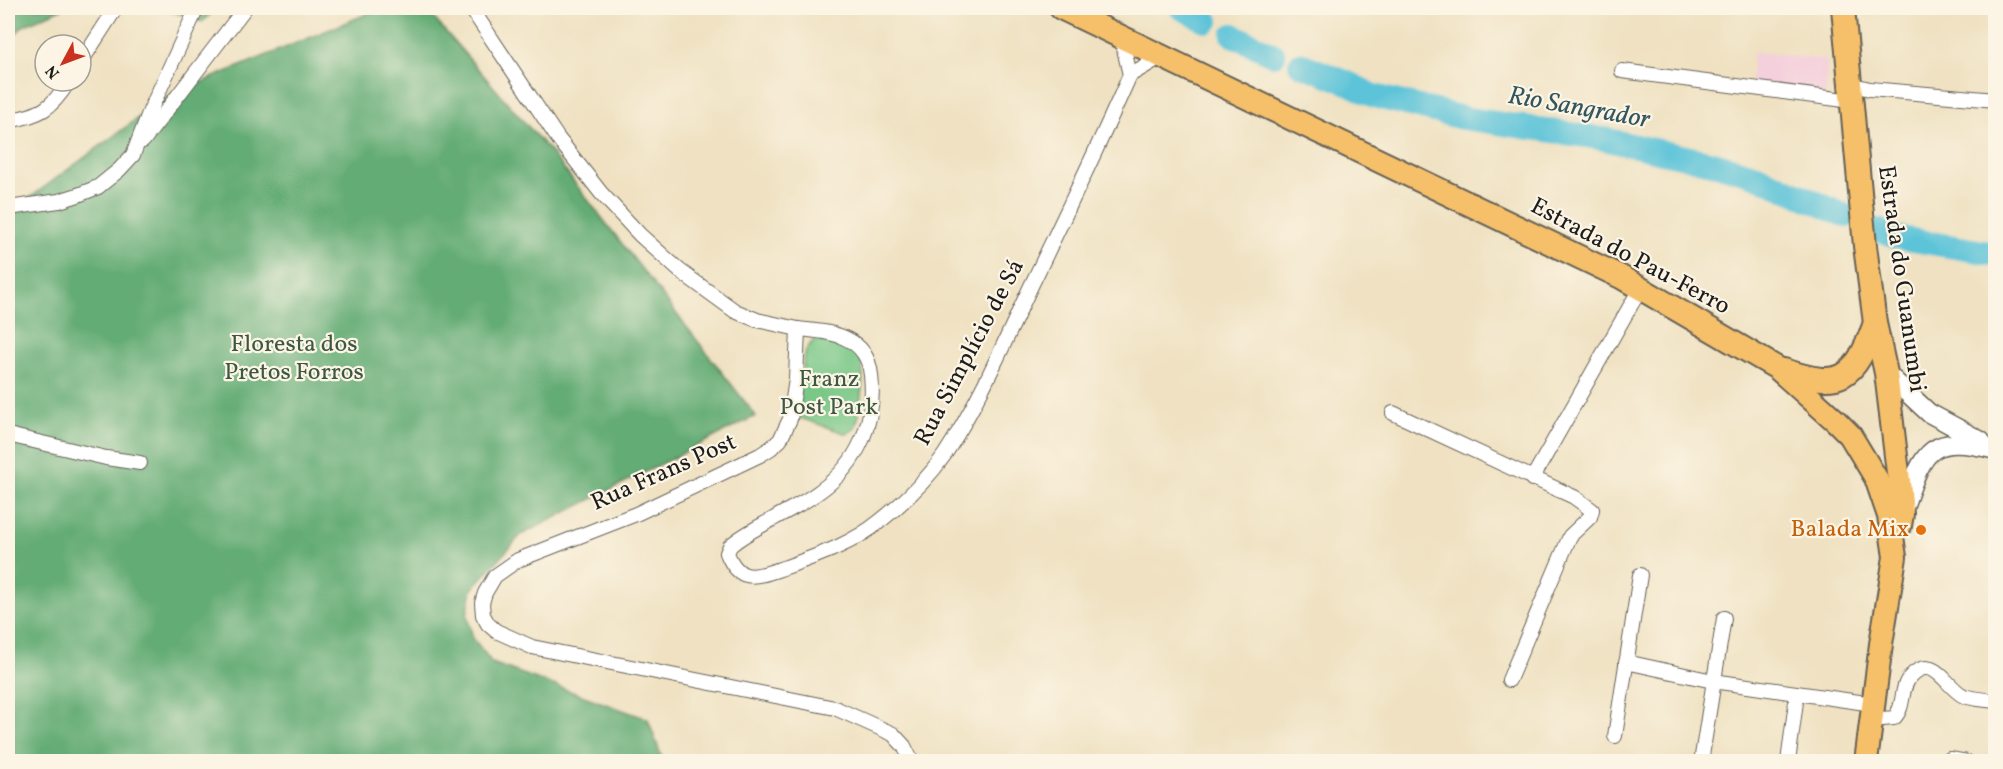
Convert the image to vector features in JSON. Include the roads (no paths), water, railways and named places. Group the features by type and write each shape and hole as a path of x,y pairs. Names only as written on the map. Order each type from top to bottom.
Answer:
{"main road":[{"name":"Estrada do Pau-Ferro","path":"1061,8 1621,277 1777,368 1836,420 1850,435 1876,477 1889,516 1895,557 1866,762"},
{"name":"Estrada do Guanumbi","path":"1843,8 1865,246 1875,323 1886,372 1902,514 1895,557"},
{"path":"1777,368 1811,379 1832,380 1842,377 1856,364 1864,351 1875,323"}],"street":[{"path":"93,43 116,8"},
{"path":"132,155 197,8"},
{"path":"8,208 59,201 98,187 132,155 245,8"},
{"path":"471,8 557,137 601,194 640,235 680,271 735,311 757,320 798,329"},
{"path":"1121,36 1130,75 1162,56"},
{"path":"1622,71 1851,92 1870,89 1995,100"},
{"name":"Rua Simplício de Sá","path":"798,329 828,332 847,338 861,350 870,368 871,418 856,454 820,492 730,546 727,553 733,568 745,576 769,573 825,553 858,537 879,523 899,504 945,454 984,384 1130,75"},
{"path":"8,121 37,114 51,104 60,93"},
{"path":"1532,479 1640,289"},
{"name":"Rua Frans Post","path":"798,329 796,380 790,419 780,440 760,455 636,514 518,560 495,576 485,592 482,603 483,615 496,631 532,647 835,708 893,734 904,746 912,762"},
{"path":"1886,372 1918,405 1929,413 1995,449"},
{"path":"1393,412 1574,497 1592,510 1587,520 1570,536 1509,680"},
{"path":"8,435 106,458 140,463"},
{"path":"1902,514 1920,465 1937,447 1951,442 1969,443 1995,449"},
{"path":"1615,736 1640,575"},
{"path":"1701,762 1724,618"},
{"path":"1626,662 1713,681 1797,694 1894,718 1901,709 1906,682 1911,675 1929,669 1943,675 1962,695 1995,701"},
{"path":"1788,762 1797,694"},
{"path":"1950,759 1967,762"}],"waterway":[{"name":"Rio Sangrador","path":"1181,8 1207,21"},
{"name":"Rio Sangrador","path":"1233,35 1274,55"},
{"name":"Rio Sangrador","path":"1300,64 1374,96 1463,118 1599,138 1717,164 1757,176 1846,216"},
{"name":"Rio Sangrador","path":"1878,230 1895,237 1996,254"}],"place":[{"name":"Balada Mix","path":"1921,530"}],"park label":[{"name":"Floresta dos Pretos Forros","path":"294,359"},
{"name":"Franz Post Park","path":"829,394"}]}
